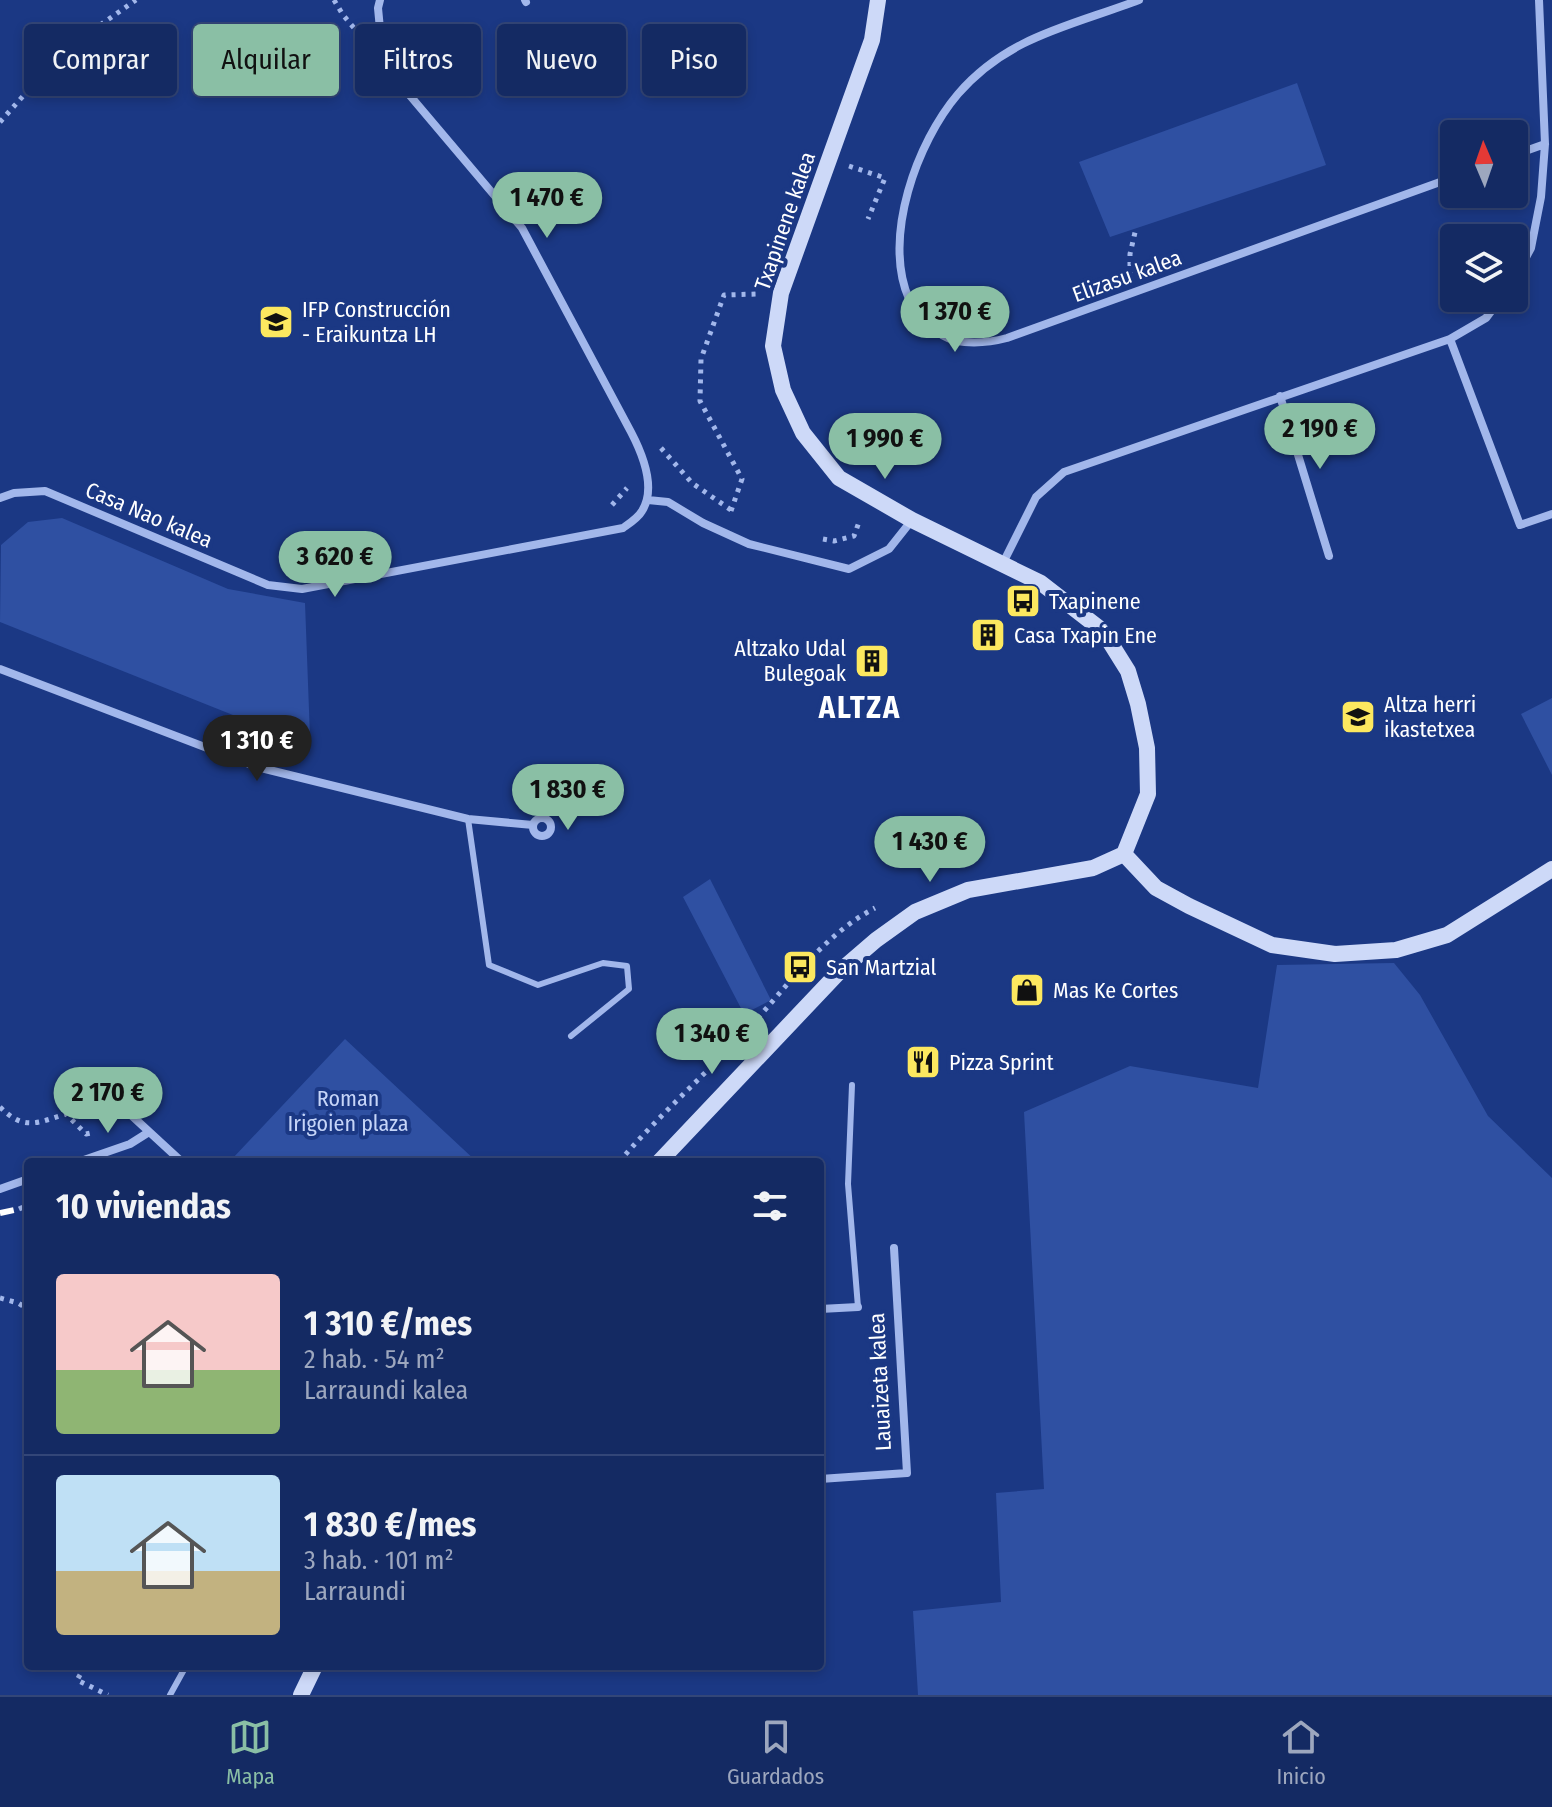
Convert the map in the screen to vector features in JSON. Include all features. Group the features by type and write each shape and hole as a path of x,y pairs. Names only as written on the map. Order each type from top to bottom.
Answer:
{"street":[{"path":"380,0 380,24"},
{"name":"Txapinene kalea","path":"878,0 872,40 781,293 773,346 783,390 803,433 839,478 912,520 1041,583 1103,631 1128,671 1147,748 1148,794 1124,854"},
{"name":"Elizasu kalea","path":"1139,0 1020,43 992,60 957,95 932,133 914,174 899,233 900,266 910,301 942,335 981,344 1007,338 1440,182"},
{"path":"1528,254 1541,197 1545,144 1539,0"},
{"path":"410,96 522,228 645,460 648,500 668,502 703,523 749,544 849,569 889,549 912,520"},
{"path":"1528,150 1545,144"},
{"path":"1003,563 1036,497 1064,472 1450,339 1486,318 1490,312"},
{"path":"1450,339 1520,525 1552,514"},
{"path":"1280,396 1329,556"},
{"name":"Casa Nao kalea","path":"0,498 14,493 45,491 268,585 302,589 623,528 641,514 648,500"},
{"path":"0,669 257,767 468,819 533,825"},
{"path":"663,1158 840,971 915,912 968,890 1093,868 1124,854 1156,888 1189,906 1272,945 1335,954 1396,950 1447,935 1552,869"},
{"path":"93,1080 178,1158"},
{"path":"90,1158 130,1144 149,1132"},
{"path":"0,1189 24,1180"},
{"name":"Lauaizeta kalea","path":"824,1479 907,1473 894,1248"},
{"path":"824,1309 858,1307"},
{"path":"301,1695 313,1670"}],"lane":[{"path":"468,819 489,965 538,985 603,963 627,966 629,989 571,1036"},
{"path":"852,1085 848,1184 858,1307"},
{"path":"170,1695 184,1670"}],"path":[{"path":"0,122 39,78 83,37 136,0"},
{"path":"334,0 355,29"},
{"path":"829,159 885,178 868,219"},
{"path":"1133,292 1129,273 1136,228"},
{"path":"731,511 742,479 700,401 701,359 724,295 781,293"},
{"path":"674,464 692,483 742,516"},
{"path":"819,538 834,541 854,536 859,522"},
{"path":"0,1107 10,1117 30,1125 66,1114 86,1134 115,1129 130,1144"},
{"path":"19,1209 24,1207"},
{"path":"0,1298 24,1307"},
{"path":"83,1670 77,1680 108,1695"}],"green space":[{"path":"1297,83 1326,165 1110,237 1079,162"},
{"path":"62,518 228,589 305,603 310,737 273,731 0,622 1,545 28,522"},
{"path":"1552,698 1552,775 1521,714"},
{"path":"710,879 771,1000 744,1014 683,897"},
{"path":"1394,963 1420,995 1488,1116 1552,1178 1552,1695 918,1695 913,1611 1001,1602 996,1493 1044,1489 1024,1112 1130,1066 1258,1088 1277,965"},
{"name":"Roman Irigoien plaza","path":"345,1039 473,1158 233,1158"}],"railway":[{"path":"0,1213 19,1209"}],"place":[{"name":"IFP Construcción - Eraikuntza LH","path":"276,322"},
{"name":"Txapinene","path":"1023,601"},
{"name":"Casa Txapin Ene","path":"988,635"},
{"name":"Altzako Udal Bulegoak","path":"872,661"},
{"name":"Altza herri ikastetxea","path":"1358,717"},
{"name":"San Martzial","path":"800,967"},
{"name":"Mas Ke Cortes","path":"1027,990"},
{"name":"Pizza Sprint","path":"923,1062"}],"district":[{"name":"ALTZA","path":"860,708"}]}
